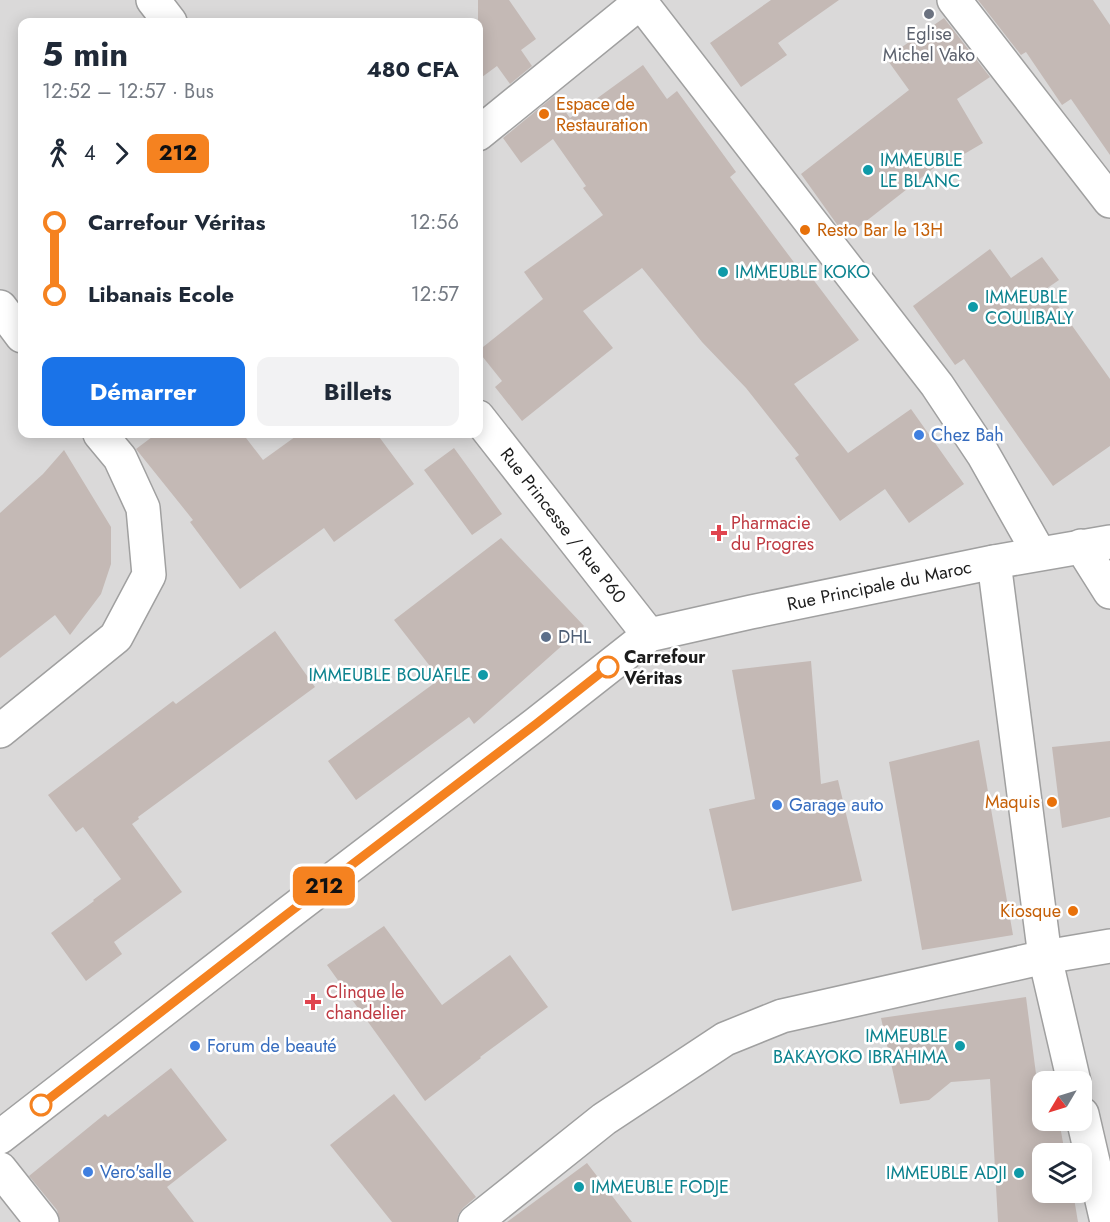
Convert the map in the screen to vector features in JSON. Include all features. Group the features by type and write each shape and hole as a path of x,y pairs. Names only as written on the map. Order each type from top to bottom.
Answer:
{"street":[{"path":"153,0 167,18"},
{"path":"954,0 1110,201"},
{"path":"483,130 641,1 936,385 982,454 1039,554"},
{"path":"0,307 18,331"},
{"name":"Rue Princesse / Rue P60","path":"483,423 649,635"},
{"path":"0,731 116,637 149,575 143,508 120,458 103,438"},
{"path":"1095,544 1110,592"},
{"name":"Rue Principale du Maroc","path":"649,635 994,562 1095,544"},
{"path":"994,562 1045,957 1071,1071"},
{"path":"0,1137 649,635"},
{"path":"476,1222 604,1119 725,1039 782,1016 1045,957 1110,946"},
{"path":"1086,1131 1107,1222"},
{"path":"0,1169 42,1222"}],"shaded area":[{"path":"0,0 1110,0 1110,1222 0,1222"}],"building":[{"path":"478,0 509,0 536,39 521,50 532,66 510,84 497,66 483,76 483,18 478,18"},
{"path":"771,0 839,0 778,43 787,55 741,87 710,43"},
{"path":"978,0 1093,0 1110,25 1110,155 1071,99 1062,105 1026,52 1021,55"},
{"path":"944,18 990,77 957,99 983,143 947,164 944,160 846,237 801,174 909,90 886,58"},
{"path":"643,65 667,99 677,91 736,172 730,177 802,273 806,270 859,340 794,384 848,453 911,409 964,484 909,523 885,489 840,521 795,458 799,455 746,388 702,342 642,268 583,311 613,348 522,421 495,387 502,381 483,357 483,347 543,299 524,272 603,215 583,188 586,186 553,139 521,163 503,138 554,96 570,118"},
{"path":"990,249 1011,278 1042,257 1059,280 1046,289 1110,379 1110,446 1053,486 964,359 955,365 913,306"},
{"path":"151,438 246,438 263,460 293,438 380,438 414,484 334,542 324,528 240,589 190,522 193,520 136,449"},
{"path":"454,448 502,514 472,535 424,470"},
{"path":"64,450 111,527 111,564 101,594 70,635 55,615 0,658 0,513 43,474"},
{"name":"IMMEUBLE BOUAFLE","path":"501,538 584,626 474,724 469,717 356,800 328,761 440,679 394,620"},
{"path":"275,631 315,687 138,817 139,819 132,824 182,892 114,942 122,954 86,981 51,933 121,879 83,827 76,832 48,795 173,701 176,704"},
{"path":"811,661 821,784 838,780 862,881 732,911 709,809 755,799 732,670"},
{"path":"979,740 1013,935 922,950 889,762"},
{"path":"1110,741 1110,817 1062,828 1052,747"},
{"path":"384,926 442,1005 510,955 548,1007 425,1101 327,965"},
{"name":"IMMEUBLE BAKAYOKO IBRAHIMA","path":"1026,997 1036,1071 1032,1071 1032,1131 1061,1131 1063,1143 1032,1143 1032,1203 1075,1203 1078,1222 998,1222 990,1079 951,1082 929,1100 900,1104 881,1018"},
{"path":"171,1068 227,1140 167,1187 194,1222 60,1222 57,1210 29,1176 105,1114 108,1117"},
{"path":"394,1094 476,1197 463,1208 458,1215 457,1222 392,1222 330,1145"},
{"name":"IMMEUBLE FODJE","path":"587,1163 632,1222 507,1222"}],"bus line":[{"name":"212","path":"41,1105 608,667"}],"place":[{"name":"Eglise Michel Vako","path":"929,14"},
{"name":"Espace de Restauration","path":"544,114"},
{"name":"IMMEUBLE LE BLANC","path":"868,170"},
{"name":"Resto Bar le 13H","path":"805,230"},
{"name":"IMMEUBLE KOKO","path":"723,272"},
{"name":"IMMEUBLE COULIBALY","path":"973,307"},
{"name":"Chez Bah","path":"919,435"},
{"name":"Pharmacie du Progres","path":"719,533"},
{"name":"DHL","path":"546,637"},
{"name":"Carrefour Véritas","path":"608,667"},
{"name":"IMMEUBLE BOUAFLE","path":"483,675"},
{"name":"Maquis","path":"1052,802"},
{"name":"Garage auto","path":"777,805"},
{"name":"Kiosque","path":"1073,911"},
{"name":"Clinque le chandelier","path":"313,1002"},
{"name":"Forum de beauté","path":"195,1046"},
{"name":"IMMEUBLE BAKAYOKO IBRAHIMA","path":"960,1046"},
{"name":"Vero'salle","path":"88,1172"},
{"name":"IMMEUBLE ADJI","path":"1019,1173"},
{"name":"IMMEUBLE FODJE","path":"579,1187"}]}
